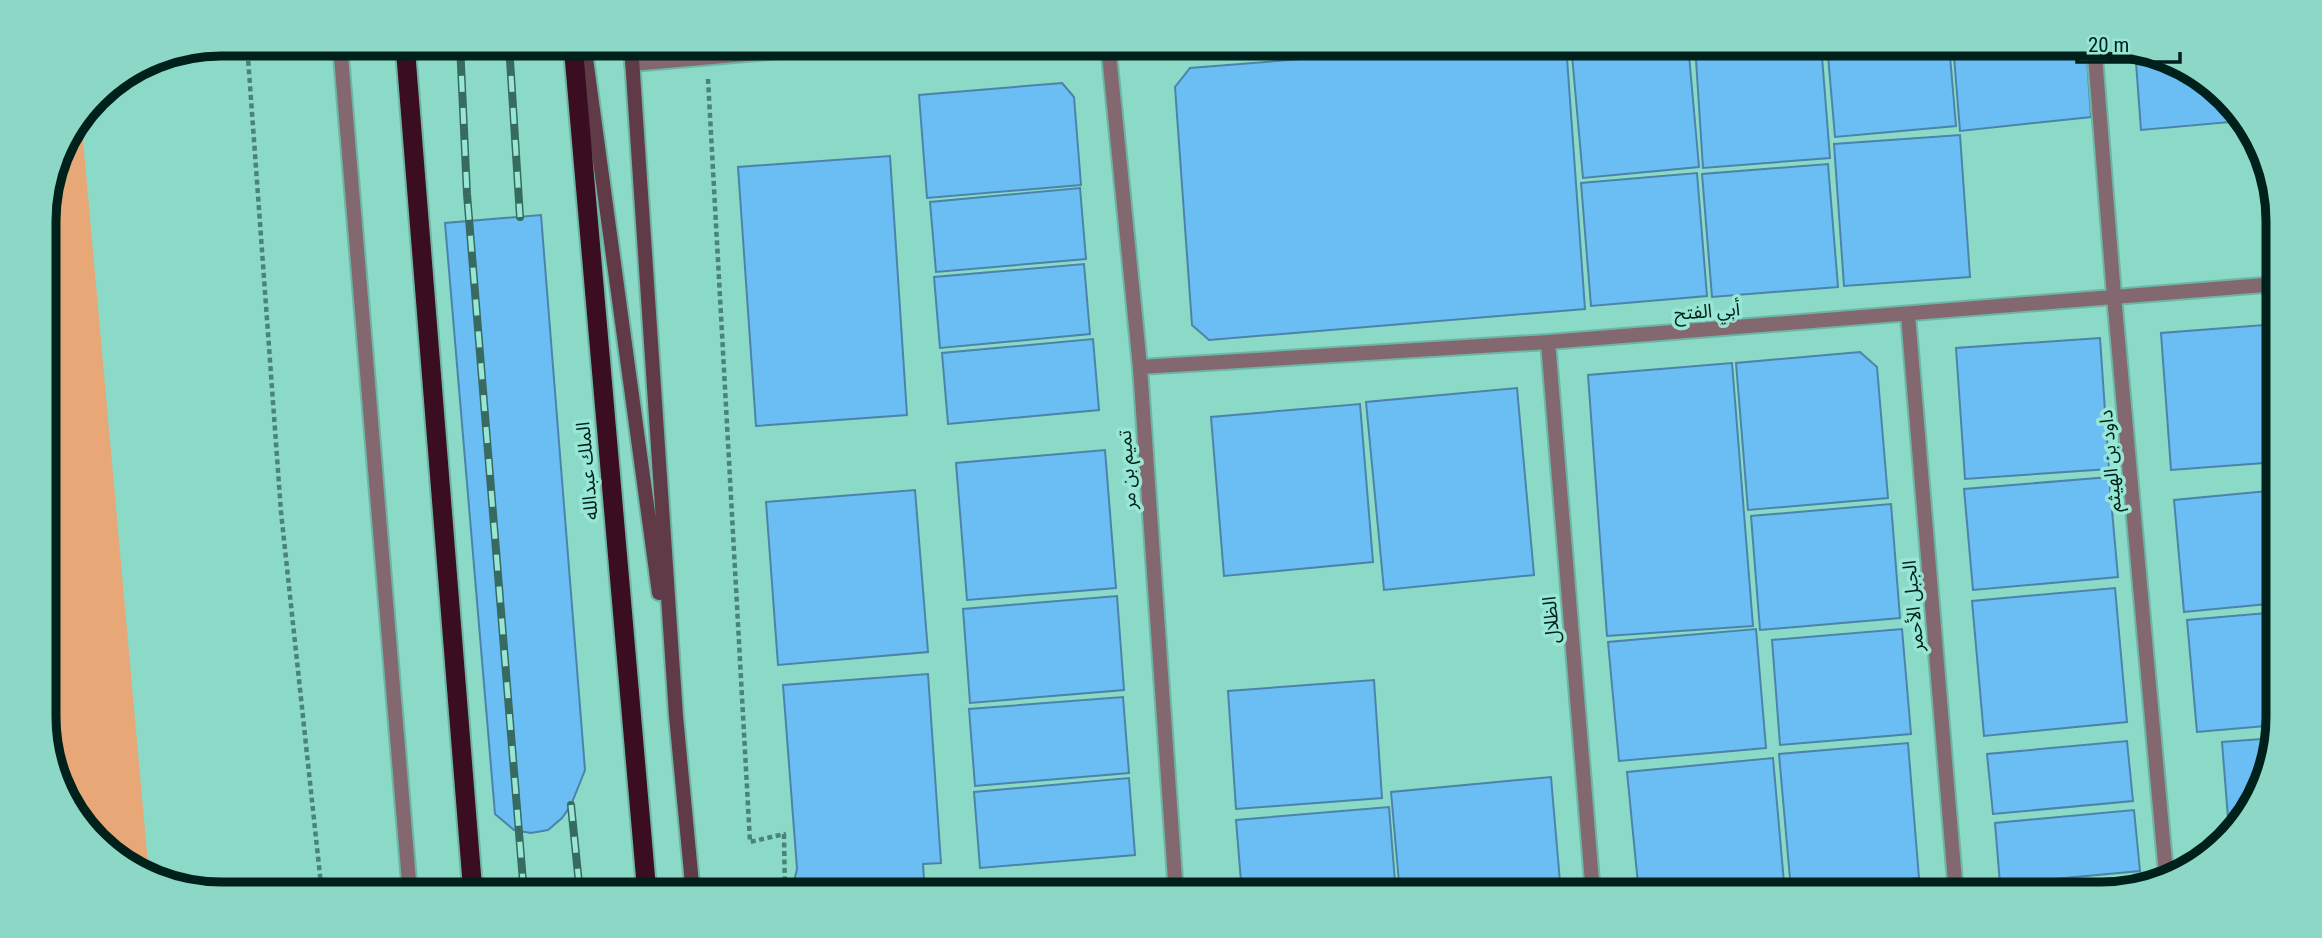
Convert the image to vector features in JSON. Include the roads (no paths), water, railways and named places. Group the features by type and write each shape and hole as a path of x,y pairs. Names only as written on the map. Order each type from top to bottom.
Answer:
{"highway":[{"path":"406,56 472,882"},
{"name":"الملك عبدالله","path":"574,56 646,882"}],"main road":[{"path":"586,56 676,716"},
{"path":"632,56 676,716 692,882"}],"street":[{"path":"342,56 409,882"},
{"path":"632,65 719,56"},
{"name":"تميم بن مر","path":"1109,56 1140,367 1176,882"},
{"name":"داود بن الهيثم","path":"2095,56 2165,868"},
{"name":"أبي الفتح","path":"1140,367 1548,342 2266,285"},
{"name":"الجبل الأحمر","path":"1908,315 1955,882"},
{"name":"الظلال","path":"1548,342 1592,882"}],"railway":[{"path":"461,56 467,194 523,882"},
{"path":"510,56 520,217"},
{"path":"571,805 579,882"}]}
